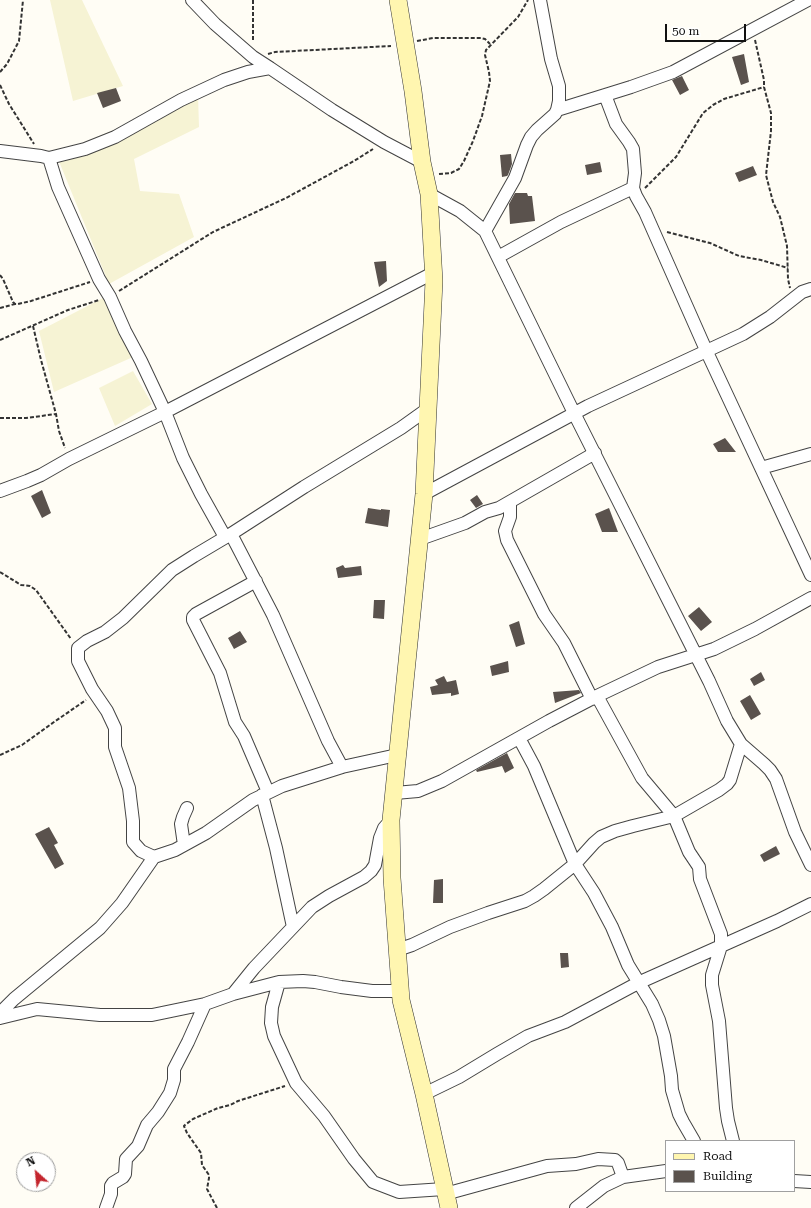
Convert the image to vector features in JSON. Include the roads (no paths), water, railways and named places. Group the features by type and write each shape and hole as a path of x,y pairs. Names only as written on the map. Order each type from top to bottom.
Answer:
{"main road":[{"path":"398,0 429,194 434,281 424,494 391,820 392,878 400,991 446,1197"}],"street":[{"path":"192,0 215,24 255,58 424,169"},
{"path":"485,231 515,178 531,137 557,110 559,101 559,86 551,59 540,0"},
{"path":"557,110 604,96 673,72 808,0"},
{"path":"0,151 45,157 86,149 115,137 181,100 224,80 248,72 270,68"},
{"path":"604,96 616,124 633,150 635,192 706,350 811,575"},
{"path":"45,157 99,279 110,297 125,331 141,361 201,494 256,581 273,615 328,741 342,767"},
{"path":"498,257 561,222 635,192"},
{"path":"429,194 460,211 485,231 574,413 709,681 727,721 741,744 764,764 776,779 793,825 811,865"},
{"path":"0,491 41,475 69,459 165,412 433,273"},
{"path":"424,494 574,413 743,334 770,317 802,292 811,289"},
{"path":"397,755 342,767 282,786 265,794 206,833 166,854 154,857 141,851 133,842 133,821 129,788 115,747 115,728 107,711 78,661 78,648 87,641 105,632 123,618 172,570 401,428 429,408"},
{"path":"420,539 465,523 479,514 499,508 538,487 562,471 595,454"},
{"path":"761,468 811,454"},
{"path":"510,502 510,517 505,530 507,540 544,614 564,643 594,698 642,778 674,816 689,852 699,868 700,879 721,934 721,946 713,969 712,985 719,1021 726,1108 733,1140"},
{"path":"256,581 196,614 193,617 193,620 220,673 236,722 244,736 265,794 293,928"},
{"path":"394,793 418,791 442,781 594,698 658,667 714,649 755,629 811,598"},
{"path":"519,738 534,766 575,864 594,893 612,927 628,965 652,1004 659,1020 664,1036 672,1090 683,1122 693,1140"},
{"path":"398,950 450,927 525,901 544,890 575,864 594,842 601,837 615,831 674,816 719,790 730,780 741,744"},
{"path":"184,845 182,817 187,808"},
{"path":"233,994 254,968 312,907 364,877 371,871 375,865 380,838 384,828 391,820"},
{"path":"0,1013 14,999 100,928 122,904 154,857"},
{"path":"424,1094 459,1077 528,1036 565,1022 638,983 777,921 811,904"},
{"path":"0,1018 37,1009 100,1015 152,1015 205,1004 233,994 279,982 303,981 372,991 400,991"},
{"path":"279,982 272,1007 271,1023 274,1036 296,1083 324,1116 354,1159 373,1182 399,1192 427,1191 446,1197 547,1166 576,1164 598,1160 615,1160 618,1162 623,1177"},
{"path":"106,1208 111,1194 111,1186 125,1174 126,1159 138,1146 147,1125 158,1112 170,1093 174,1080 174,1070 205,1004"},
{"path":"576,1208 604,1186 623,1177 665,1171"},
{"path":"795,1181 811,1182"}]}
